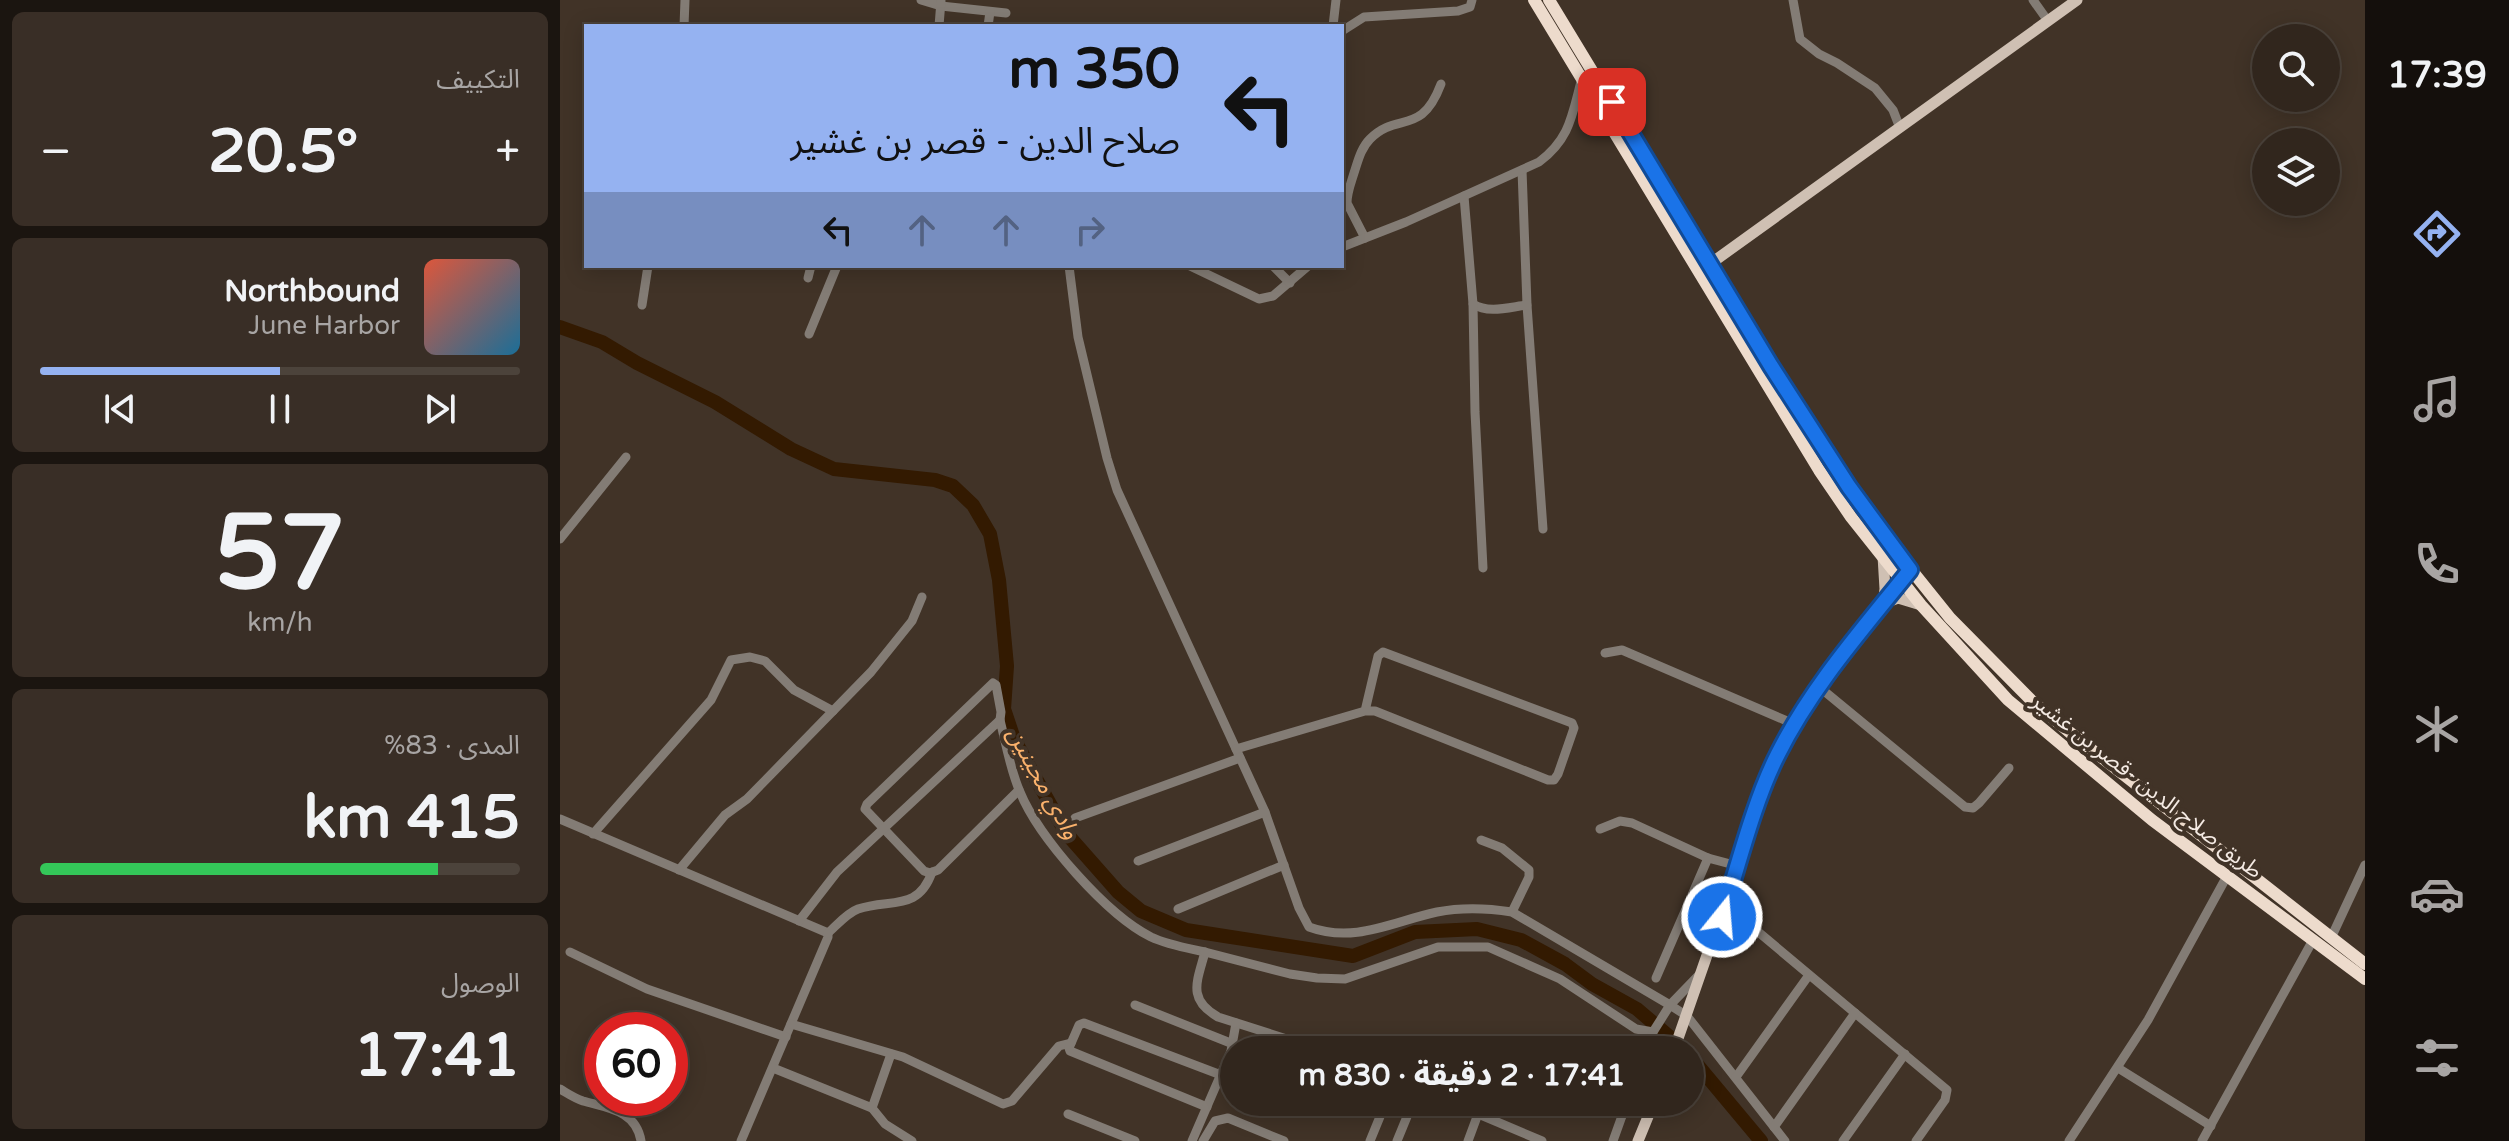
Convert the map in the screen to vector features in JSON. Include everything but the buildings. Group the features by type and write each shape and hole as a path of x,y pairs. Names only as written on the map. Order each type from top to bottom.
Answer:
{"highway":[{"name":"طريق صلاح الدين -قصر بن غشير","path":"1534,0 1804,447 1851,517 1921,605 1976,668 2033,723 2140,810 2365,979"},
{"path":"1549,0 1771,366 1864,511 1950,618 2031,700 2111,767 2365,964"},
{"path":"1851,517 1864,511"},
{"path":"2275,911 2284,901"}],"main road":[{"path":"1710,264 2077,0"},
{"path":"1882,604 1885,589 1883,556"},
{"path":"1679,1036 1766,784 1794,724 1818,686 1910,570"},
{"path":"1882,604 1898,598 1921,605"},
{"path":"1638,1141 1648,1116"}],"street":[{"path":"684,24 685,0"},
{"path":"921,0 1006,13"},
{"path":"1333,24 1336,0"},
{"path":"1344,30 1364,17 1458,11 1470,7 1472,0"},
{"path":"1793,0 1800,39 1875,88 1893,110 1900,128"},
{"path":"2033,0 2048,21"},
{"path":"939,24 941,3"},
{"path":"988,24 990,12"},
{"path":"1344,246 1464,196 1547,156 1569,128 1582,77"},
{"path":"1365,238 1347,203 1362,150 1380,132 1425,114 1441,84"},
{"path":"1522,170 1527,305 1543,529"},
{"path":"1464,196 1473,304 1483,568"},
{"path":"642,305 648,268"},
{"path":"808,278 810,268"},
{"path":"809,334 836,268"},
{"path":"1069,268 1078,337 1117,490 1265,812 1306,922 1314,929 1370,932 1439,912 1473,908 1512,912 1687,1016 1785,1141"},
{"path":"1194,268 1259,299 1273,296 1306,268"},
{"path":"1275,268 1290,283"},
{"path":"1473,304 1478,308 1498,309 1527,305"},
{"path":"560,539 626,457"},
{"path":"679,870 725,815 747,799 871,672 912,621 922,597"},
{"path":"1605,653 1622,650 1794,724"},
{"path":"1075,818 1238,754 1365,711 1379,712 1548,780 1554,780 1558,774 1574,728 1572,723 1383,652 1378,656 1365,711"},
{"path":"593,834 711,700 731,660 750,657 765,661 794,690 833,711"},
{"path":"1019,790 938,870 932,872 924,871 865,809 993,683 996,685 1000,720 1019,790 1048,839 1082,879 1117,913 1148,935 1163,942 1290,974 1345,979 1438,947 1488,947 1560,979 1636,1029 1653,1032"},
{"path":"1818,686 1965,807 1973,808 1979,803 2009,768"},
{"path":"799,921 837,872 1000,720"},
{"path":"1138,861 1265,812"},
{"path":"560,819 828,933"},
{"path":"1600,829 1620,821 1632,823 1708,858 1738,866"},
{"path":"1481,840 1502,848 1529,870 1529,877 1512,912"},
{"path":"1656,978 1708,858"},
{"path":"1178,909 1284,865"},
{"path":"2331,938 2365,865"},
{"path":"741,1141 828,933 854,910 915,898 926,888 932,872"},
{"path":"2069,1141 2148,1020 2227,876"},
{"path":"1726,905 1942,1085 1947,1095 1916,1141"},
{"path":"2202,1141 2313,940"},
{"path":"570,952 660,994 786,1037"},
{"path":"1205,952 1197,984 1199,1001 1209,1011 1277,1036"},
{"path":"1651,1036 1670,1005 1704,970"},
{"path":"1736,1077 1809,975"},
{"path":"1135,1005 1220,1039"},
{"path":"1774,1127 1855,1013"},
{"path":"1207,1107 1070,1051 1071,1043 1079,1025 1084,1023 1220,1075"},
{"path":"1234,1036 1236,1023"},
{"path":"791,1024 911,1060 999,1103 1008,1104 1059,1046 1071,1043"},
{"path":"872,1108 891,1054"},
{"path":"1843,1141 1905,1054"},
{"path":"773,1068 872,1108 885,1124 912,1141"},
{"path":"2118,1068 2211,1126"},
{"path":"1192,1141 1220,1077"},
{"path":"560,1089 580,1100 623,1113 636,1127 641,1141"},
{"path":"1068,1114 1135,1141"},
{"path":"1370,1141 1380,1116"},
{"path":"1397,1141 1407,1116"},
{"path":"1468,1141 1477,1116"},
{"path":"1483,1116 1542,1141"},
{"path":"1613,1141 1622,1116"},
{"path":"1203,1141 1215,1121 1228,1118 1284,1141"}],"waterway":[{"name":"وادي مجينين","path":"560,327 602,342 715,402 791,449 834,469 935,480 953,486 973,505 990,534 999,580 1007,666 1004,709 1014,739 1066,833 1118,892 1141,911 1186,930 1353,956 1415,932 1477,929 1521,940 1565,964 1592,984 1637,1009 1669,1036"},
{"name":"وادي مجينين","path":"1704,1073 1761,1141"}],"route":[{"path":"1612,102 1771,366 1864,511 1910,570 1818,686 1785,740 1766,784 1722,917"}]}
